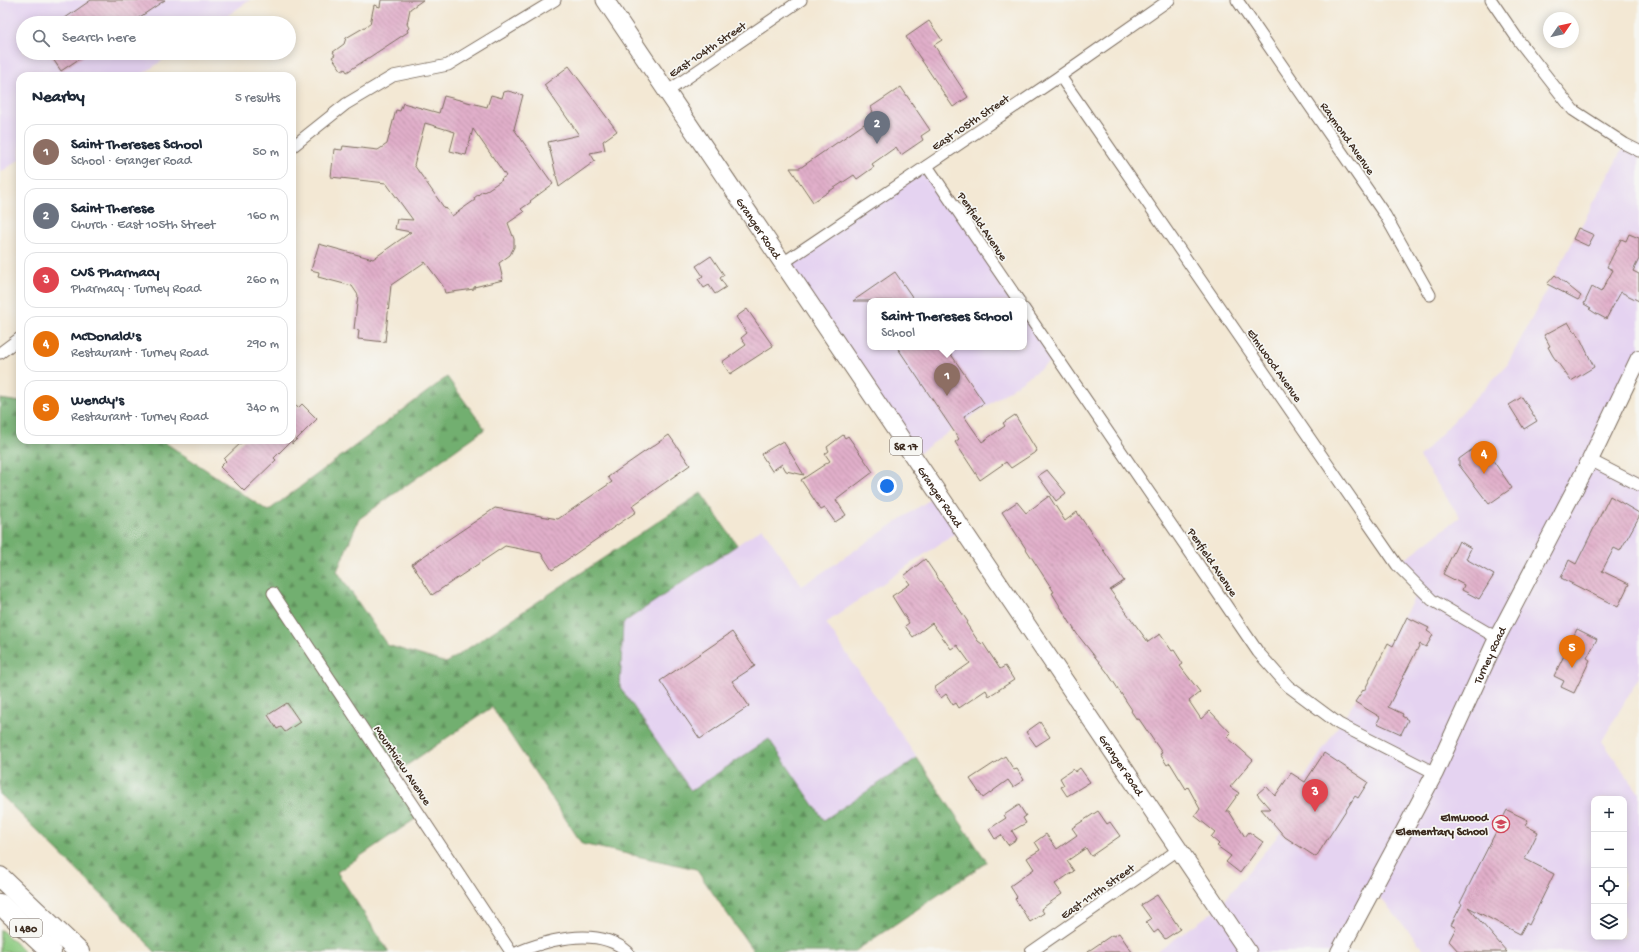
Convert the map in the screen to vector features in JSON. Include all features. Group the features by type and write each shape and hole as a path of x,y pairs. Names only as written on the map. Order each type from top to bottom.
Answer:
{"highway":[{"path":"0,877 79,952"},
{"name":"I 480","path":"0,904 51,952"}],"main road":[{"name":"Granger Road","path":"605,0 668,91 1248,952"},
{"name":"Turney Road","path":"1339,952 1435,773 1497,638 1590,460 1639,358"}],"street":[{"path":"296,144 346,104 393,76 448,65 555,0"},
{"name":"East 104th Street","path":"668,91 801,0"},
{"name":"East 105th Street","path":"783,263 1060,76 1169,0"},
{"name":"Raymond Avenue","path":"1237,0 1385,215 1412,266 1430,295"},
{"path":"1491,0 1519,41 1573,110 1625,144 1639,151"},
{"name":"Elmwood Avenue","path":"1060,76 1397,565 1432,600 1497,638"},
{"name":"Penfield Avenue","path":"927,166 1017,298"},
{"name":"Penfield Avenue","path":"1027,313 1258,652 1288,686 1339,724 1435,773"},
{"path":"0,352 16,341"},
{"path":"1590,460 1639,485"},
{"name":"Mountview Avenue","path":"273,593 511,952"},
{"name":"East 111th Street","path":"1031,952 1178,850"},
{"path":"518,952 564,939 596,937 628,952"}],"shaded area":[{"path":"0,0 250,0 227,16 16,16 16,60 163,60 146,72 16,72 16,162 0,173"},
{"path":"1625,144 1639,151 1639,358 1590,460 1639,485 1639,677 1602,741 1639,793 1639,952 1426,952 1373,889 1339,952 1157,952 1218,908 1281,832 1273,826 1363,688 1387,642 1389,642 1420,588 1397,565 1460,517 1419,457 1507,365"},
{"path":"927,166 1017,298 867,298 867,350 1027,350 1027,313 1057,357 913,457 783,263"},
{"path":"938,494 961,529 826,623 917,758 824,820 769,739 691,792 620,687 623,623 762,528 802,586"}],"green space":[{"path":"447,377 485,429 359,519 337,571 387,645 446,663 701,493 737,545 623,623 620,687 691,791 769,739 824,820 917,758 987,862 854,952 754,952 696,869 582,844 492,707 394,774 421,815 337,872 389,952 155,952 123,916 0,794 0,399 16,401 16,444 167,444 268,511"},
{"path":"0,929 25,952 0,952"}],"building":[{"path":"91,0 165,0 141,16 68,16"},
{"path":"381,0 423,0 410,9 407,24 409,28 407,30 408,32 347,72 345,69 342,71 332,57 335,55 333,52 344,44 346,38 370,24 374,5 380,7"},
{"path":"929,21 942,40 934,45 968,97 953,107 906,37"},
{"path":"54,60 78,60 61,71"},
{"path":"569,66 617,131 603,141 605,150 590,153 595,161 559,187 548,142 579,135 544,85"},
{"path":"901,87 930,130 921,136 923,140 901,155 896,147 872,164 874,167 857,179 854,175 813,202 790,168 800,168 873,118 870,114 873,112 871,107"},
{"path":"508,91 523,95 514,129 553,184 530,201 531,202 521,209 524,212 508,223 514,239 514,247 510,255 499,263 503,280 474,287 474,289 445,293 443,286 425,262 391,285 385,342 358,339 359,330 354,329 358,295 352,286 318,277 319,272 311,270 319,244 373,259 411,232 395,229 397,219 413,220 386,183 331,177 334,149 342,150 343,146 378,150 387,144 396,110 400,111 403,103 439,113 444,96 487,107 491,95 502,98 504,92","holes":["425,123 455,132 450,151 466,155 473,129 506,176 484,192 483,191 474,198 475,200 452,216 446,208 445,209 414,165"]},
{"path":"1578,228 1594,235 1588,246 1573,239"},
{"path":"1629,234 1639,238 1639,259 1633,271 1639,274 1639,301 1621,292 1606,319 1589,309 1591,308 1584,304 1592,287 1601,292 1613,270 1607,267 1621,239 1626,241"},
{"path":"711,256 724,275 720,278 726,287 715,294 709,285 704,288 698,279 703,276 696,266"},
{"path":"895,272 913,298 867,298 867,301 853,301"},
{"path":"1555,275 1581,296 1578,300 1547,284"},
{"path":"747,309 773,346 730,374 722,362 746,345 741,338 747,333 736,317"},
{"path":"1568,322 1574,332 1576,331 1594,367 1571,381 1553,356 1544,335"},
{"path":"899,350 948,350 984,403 964,416 982,442 1005,426 1003,423 1015,415 1037,451 1011,468 1006,462 980,480 955,442 959,439"},
{"path":"1522,397 1537,421 1524,429 1509,405"},
{"path":"302,404 317,419 296,440 296,406 298,408"},
{"path":"669,435 690,465 632,506 636,512 552,570 541,553 505,546 432,595 412,564 495,508 558,519 612,482 608,477"},
{"path":"843,435 845,438 848,436 873,472 836,500 846,515 835,522 825,508 821,510 801,480 830,461 825,454 829,451 827,447"},
{"path":"783,441 804,475 786,471 782,464 772,471 761,454"},
{"path":"1481,443 1512,488 1489,504 1459,465 1459,459"},
{"path":"240,444 288,444 274,458 276,460 244,491 220,467 226,461 224,459"},
{"path":"1047,470 1066,493 1056,501 1038,476"},
{"path":"1049,496 1065,521 1077,512 1110,560 1124,581 1110,590 1148,642 1160,634 1172,651 1174,650 1183,664 1180,666 1200,692 1189,701 1201,719 1210,711 1231,733 1227,737 1253,760 1230,787 1239,793 1226,811 1229,811 1245,837 1249,832 1263,842 1240,873 1226,862 1231,856 1217,846 1219,844 1211,837 1215,832 1195,816 1200,809 1188,787 1186,789 1170,763 1167,765 1160,754 1162,753 1139,719 1137,720 1107,672 1077,634 1052,593 1054,592 1002,512 1017,502 1026,513"},
{"path":"1610,496 1639,513 1639,517 1620,551 1614,548 1602,571 1629,584 1618,607 1561,578 1569,560 1576,564"},
{"path":"1459,541 1471,548 1466,559 1494,575 1479,599 1462,590 1464,585 1443,574"},
{"path":"925,559 968,622 966,623 978,641 982,644 983,643 1000,669 1005,666 1014,680 989,696 986,690 959,708 956,703 953,705 946,694 941,698 934,688 970,663 957,645 951,649 932,623 913,637 905,626 909,623 892,596 910,584 904,576"},
{"path":"1407,617 1429,628 1427,631 1433,635 1426,647 1420,644 1388,707 1403,714 1402,716 1408,720 1401,734 1377,723 1380,717 1355,702 1363,690 1364,691 1388,643 1393,646"},
{"path":"1577,629 1597,639 1587,658 1590,660 1574,693 1561,687 1564,681 1554,676"},
{"path":"732,632 755,666 732,681 749,706 700,739 660,681"},
{"path":"287,703 300,722 285,732 281,727 277,729 268,715"},
{"path":"1040,722 1050,737 1036,746 1026,732"},
{"path":"1324,753 1368,782 1358,798 1355,796 1316,857 1285,837 1261,809 1270,809 1257,794 1266,786 1275,796 1291,773 1305,782"},
{"path":"1005,756 1014,770 1017,769 1024,780 1013,787 1008,780 983,798 970,779"},
{"path":"1080,768 1090,782 1067,796 1061,787 1064,785 1060,778 1073,769 1075,772"},
{"path":"1019,805 1026,816 1023,818 1026,823 1012,831 1017,839 1008,845 1001,835 995,839 989,829 1006,818 1004,815"},
{"path":"1507,810 1528,820 1525,825 1538,832 1525,859 1554,874 1529,925 1526,923 1520,934 1468,907 1507,952 1459,952 1449,941 1456,928 1451,925 1462,904 1460,903"},
{"path":"1098,811 1107,824 1110,822 1120,836 1091,856 1086,848 1067,861 1074,871 1055,884 1062,894 1041,909 1044,913 1030,922 1015,899 1017,897 1010,886 1034,869 1027,858 1040,850 1035,842 1046,834 1057,849 1077,835 1072,828"},
{"path":"1157,895 1180,929 1165,939 1158,930 1154,933 1146,922 1151,919 1141,905"},
{"path":"1119,933 1132,952 1087,952 1112,935 1114,936"}],"place":[{"name":"Saint Therese","path":"877,144"},
{"name":"Saint Thereses School","path":"947,396"},
{"name":"McDonald's","path":"1484,474"},
{"name":"Wendy's","path":"1572,668"},
{"name":"CVS Pharmacy","path":"1315,812"},
{"name":"Elmwood Elementary School","path":"1501,824"}]}
